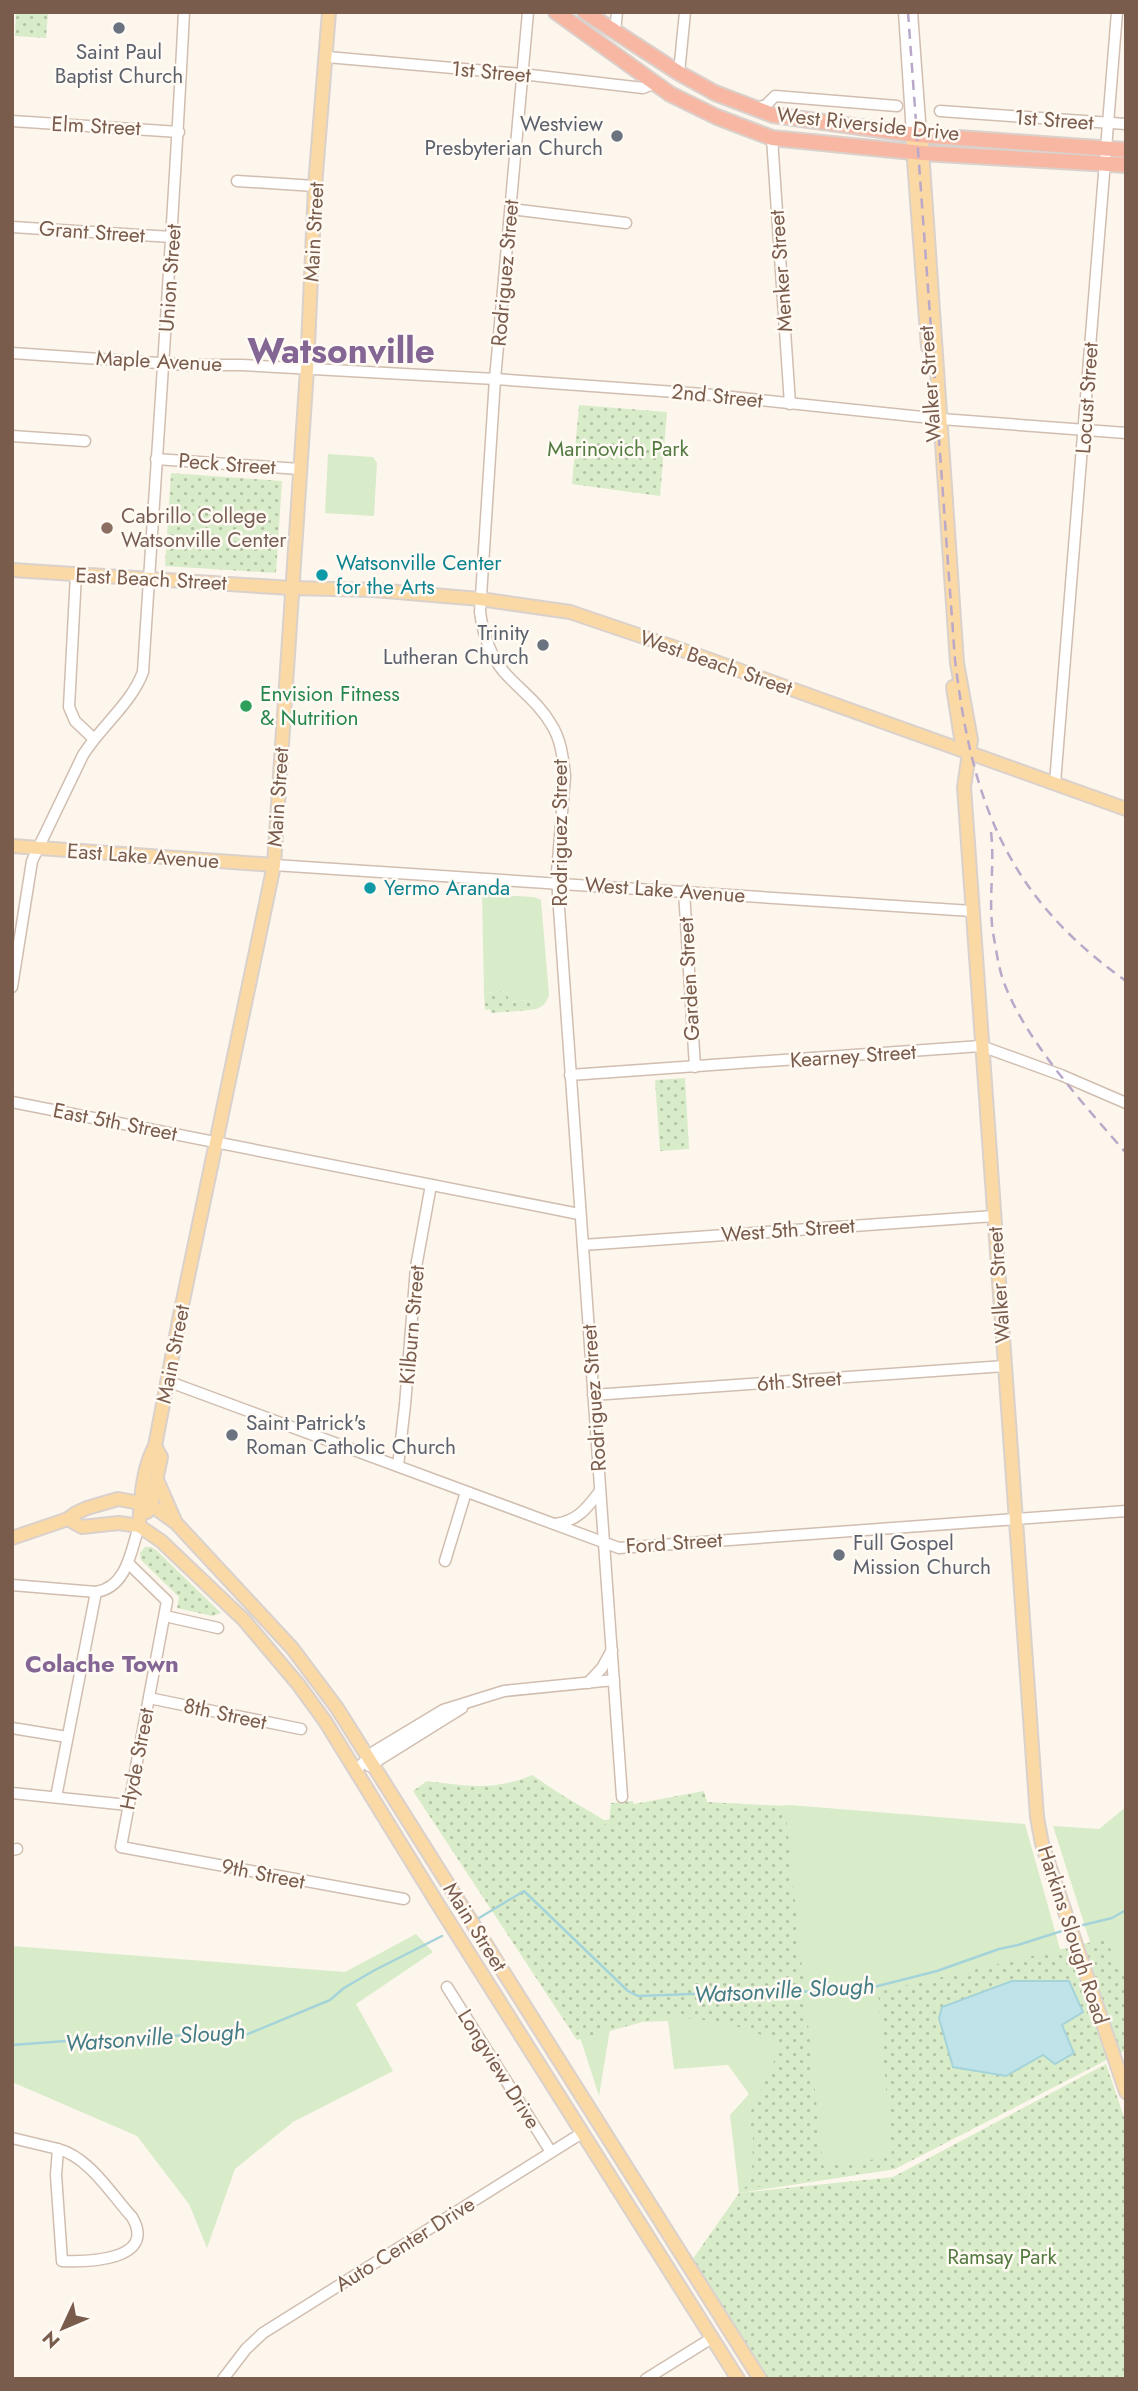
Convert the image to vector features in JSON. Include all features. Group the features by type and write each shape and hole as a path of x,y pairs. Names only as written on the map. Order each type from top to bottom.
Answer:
{"highway":[{"name":"West Riverside Drive","path":"556,12 653,84 718,117 772,138 918,152 1104,156 1126,150"},
{"name":"West Riverside Drive","path":"585,12 715,93 773,115 1104,156 1126,166"}],"main road":[{"name":"Main Street","path":"146,1503 150,1455 155,1446 274,865 307,369 315,186 329,12"},
{"name":"Walker Street","path":"917,134 956,715 961,738 970,753"},
{"name":"Walker Street","path":"937,419 957,663 971,740 964,787 1037,1817"},
{"name":"East Beach Street","path":"12,570 291,587"},
{"name":"West Beach Street","path":"291,587 374,590 480,599 584,616 1126,809"},
{"path":"929,739 943,737 948,733 956,715"},
{"name":"East Lake Avenue","path":"12,846 274,865"},
{"name":"Main Street","path":"155,1446 161,1457 157,1480 139,1526 180,1558 244,1620 325,1721 737,2379"},
{"path":"157,1480 176,1523"},
{"path":"12,1538 118,1499 146,1503"},
{"name":"Main Street","path":"146,1503 176,1523 292,1648 328,1694 760,2379"},
{"path":"68,1519 82,1527 119,1523 139,1526"},
{"name":"Harkins Slough Road","path":"1037,1817 1042,1844 1126,2091"},
{"name":"Auto Center Drive","path":"582,2133 599,2124"}],"street":[{"name":"Union Street","path":"12,986 30,869 37,848 83,755 136,691 143,672 179,132 184,12"},
{"name":"Rodriguez Street","path":"528,12 495,379 480,599 482,626 494,658 502,670 544,712 560,746 565,776 558,883 579,1214 622,1797"},
{"path":"615,32 617,12"},
{"path":"679,73 685,12"},
{"name":"Walker Street","path":"904,12 917,134"},
{"name":"Walker Street","path":"912,12 917,134"},
{"name":"Locust Street","path":"1055,783 1117,12"},
{"name":"1st Street","path":"327,57 522,74 643,88 653,84"},
{"path":"753,109 766,105 775,96 897,106"},
{"name":"1st Street","path":"940,111 1126,124"},
{"name":"Elm Street","path":"12,121 179,132"},
{"name":"Menker Street","path":"772,138 790,404"},
{"path":"237,181 315,186"},
{"path":"511,209 626,223"},
{"name":"Grant Street","path":"12,228 172,237"},
{"name":"Maple Avenue","path":"12,353 307,369"},
{"name":"2nd Street","path":"307,369 703,394 937,419 1126,433"},
{"path":"12,436 85,441"},
{"name":"Peck Street","path":"156,458 299,469"},
{"path":"76,574 69,707 75,721 94,739"},
{"name":"West Lake Avenue","path":"274,865 972,911"},
{"name":"Garden Street","path":"684,891 695,1067"},
{"name":"Kearney Street","path":"570,1075 981,1046 1126,1102"},
{"name":"East 5th Street","path":"12,1102 217,1142"},
{"path":"217,1142 579,1214"},
{"name":"Kilburn Street","path":"398,1466 416,1266 431,1185"},
{"name":"West 5th Street","path":"583,1245 994,1216"},
{"name":"6th Street","path":"593,1395 1005,1366"},
{"name":"Ford Street","path":"167,1381 619,1548 1126,1511"},
{"path":"553,1524 569,1521 580,1515 600,1491"},
{"path":"445,1561 466,1492"},
{"path":"12,1585 103,1591 114,1584 128,1563 139,1526"},
{"path":"128,1563 167,1601 165,1616 218,1628"},
{"path":"56,1797 96,1592"},
{"name":"Hyde Street","path":"121,1847 165,1616"},
{"path":"587,1683 602,1668 612,1649"},
{"path":"356,1770 425,1719 443,1710 504,1692 614,1680"},
{"name":"8th Street","path":"149,1698 301,1730"},
{"path":"12,1728 67,1737"},
{"path":"12,1793 128,1805"},
{"name":"9th Street","path":"121,1847 404,1899"},
{"name":"Longview Drive","path":"447,1987 551,2152"},
{"name":"Auto Center Drive","path":"223,2379 246,2349 263,2333 582,2133"},
{"path":"12,2138 58,2149 71,2153 82,2161 132,2217 136,2227 136,2239 124,2255 62,2261 55,2175 58,2149"},
{"path":"646,2379 712,2338"}],"green space":[{"path":"16,12 48,12 46,38 15,36"},
{"name":"Marinovich Park","path":"579,405 667,412 660,496 572,484"},
{"path":"328,454 373,457 377,463 374,516 325,513"},
{"path":"171,473 282,481 276,573 165,566"},
{"path":"482,894 534,897 541,900 549,995 540,1007 530,1010 532,1003 529,1000 509,1002 507,991 484,993"},
{"path":"507,991 509,1002 529,1000 532,1003 530,1010 491,1013 490,1009 485,1010 484,993"},
{"path":"685,1078 689,1149 660,1151 655,1080"},
{"path":"145,1547 156,1550 221,1613 212,1616 177,1608 179,1597 141,1560 140,1553"},
{"path":"532,1775 606,1825 609,1823 611,1803 633,1801 634,1804 704,1791 707,1802 785,1806 823,2166 892,2157 878,1992 1105,1939 1126,1976 1126,2050 895,2169 744,2189 752,2177 753,2137 748,2118 781,2046 757,2033 723,2022 664,2016 577,2040 413,1791 427,1781 467,1786 493,1785"},
{"path":"542,1783 604,1820 790,1805 1025,1824 1069,1981 890,2170 739,2193 730,2115 749,2094 728,2065 674,2069 668,2021 611,2023 599,2096 581,2040 468,1870"},
{"path":"1126,1807 1126,2022 1114,2017 1053,1826 1099,1829"},
{"path":"416,1934 433,1952 356,2004 393,2071 293,2122 235,2169 207,2248 189,2204 137,2136 12,2082 12,1946 345,1972"},
{"name":"Ramsay Park","path":"1106,2064 1126,2123 1126,2379 763,2379 690,2263 739,2193 893,2177"}],"water":[{"path":"1012,1981 1069,1981 1083,2012 1062,2025 1074,2053 1055,2064 1043,2055 1006,2076 953,2067 939,2018 942,2007"}],"waterway":[{"name":"Watsonville Slough","path":"479,1918 524,1891 628,1991 638,1996 771,1991 834,1992 870,1988 937,1971 1065,1930"},
{"name":"Watsonville Slough","path":"1075,1927 1112,1918 1126,1910"},
{"name":"Watsonville Slough","path":"12,2045 120,2037 248,2034 330,2000 344,1988 373,1971 442,1936"}],"railway":[{"path":"908,12 955,660 972,758 985,801 1002,842 1024,879 1051,915 1085,949 1126,981"},
{"path":"991,832 993,933 1003,980 1025,1025 1040,1048 1126,1153"}],"place":[{"name":"Saint Paul Baptist Church","path":"119,28"},
{"name":"Westview Presbyterian Church","path":"617,136"},
{"name":"Cabrillo College Watsonville Center","path":"107,528"},
{"name":"Watsonville Center for the Arts","path":"322,575"},
{"name":"Trinity Lutheran Church","path":"543,645"},
{"name":"Envision Fitness & Nutrition","path":"246,706"},
{"name":"Yermo Aranda","path":"370,888"},
{"name":"Saint Patrick's Roman Catholic Church","path":"232,1435"},
{"name":"Full Gospel Mission Church","path":"839,1555"}],"district":[{"name":"Watsonville","path":"341,351"},
{"name":"Colache Town","path":"102,1664"}]}
